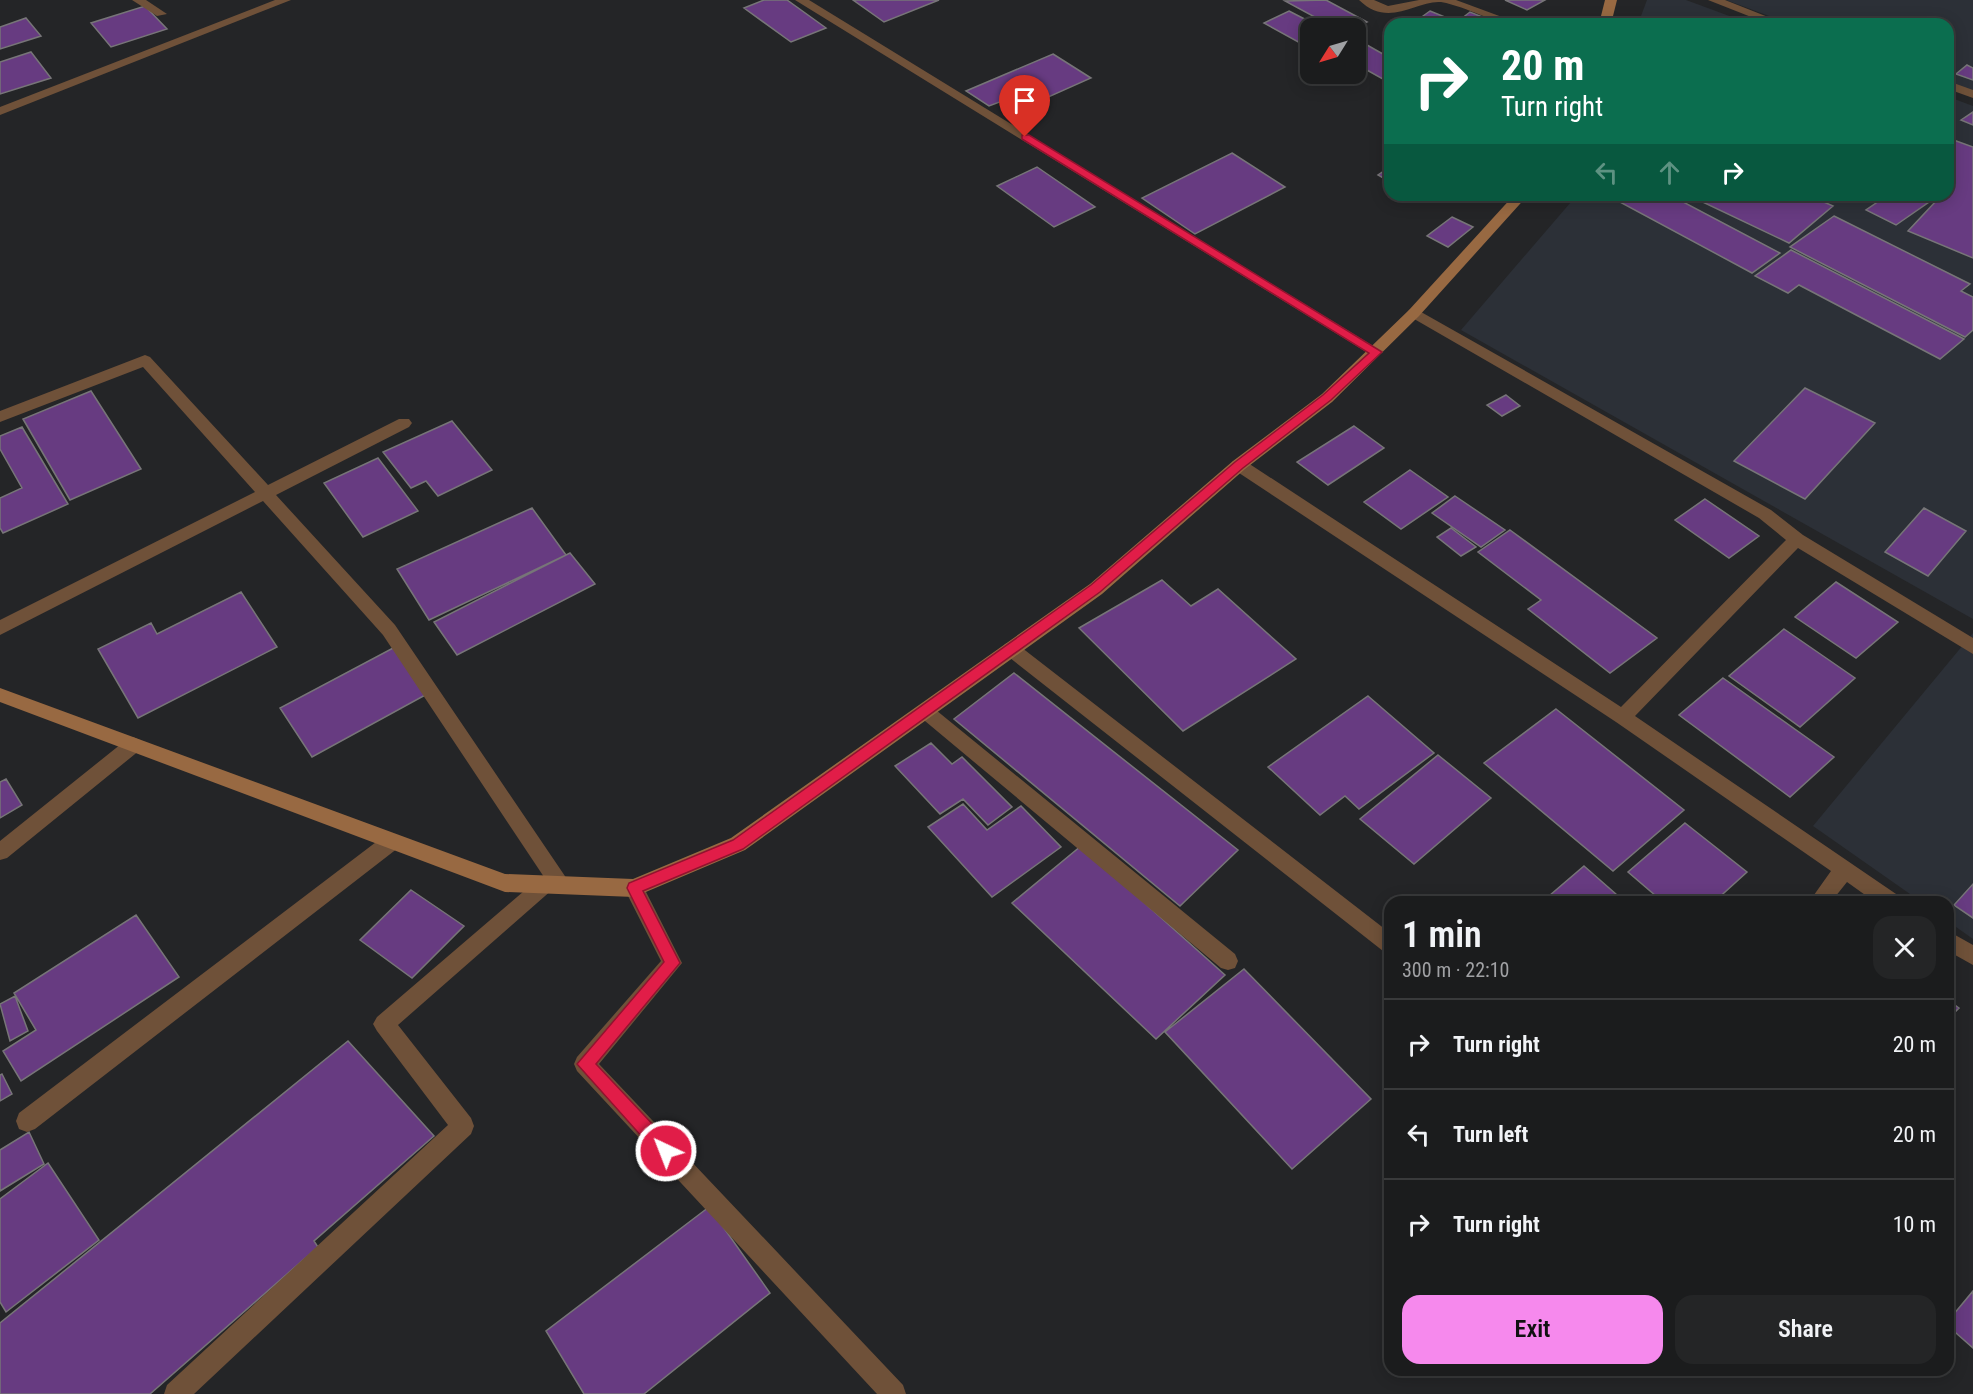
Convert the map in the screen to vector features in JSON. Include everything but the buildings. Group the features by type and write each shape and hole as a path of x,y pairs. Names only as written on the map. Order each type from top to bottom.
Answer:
{"street":[{"path":"138,0 161,14"},
{"path":"0,111 285,0"},
{"path":"801,0 1376,352"},
{"path":"1365,0 1387,10 1435,0"},
{"path":"1445,0 1498,18"},
{"path":"1606,18 1611,0"},
{"path":"1714,0 1764,18"},
{"path":"1954,87 1973,94"},
{"path":"0,696 505,883 634,888 738,844 1096,589 1239,465 1327,398 1414,313 1516,201"},
{"path":"1414,313 1765,514 1797,539 1973,647"},
{"path":"0,417 145,360 389,630 553,885"},
{"path":"0,628 404,423"},
{"path":"1239,465 1622,717 1883,896"},
{"path":"1622,717 1797,539"},
{"path":"1011,649 1384,940"},
{"path":"925,711 1228,961"},
{"path":"0,852 133,745"},
{"path":"27,1121 391,842"},
{"path":"1824,896 1845,869"},
{"path":"176,1394 463,1126 384,1024 553,885"},
{"path":"634,888 672,963 585,1064 894,1394"},
{"path":"1954,944 1973,956"}],"shaded area":[{"path":"1647,0 1686,0 1735,18 1640,18"},
{"path":"1726,0 1973,0 1973,91 1954,84 1954,18 1775,18"},
{"path":"1954,99 1973,106 1973,619 1461,330 1572,201 1954,201"},
{"path":"1973,633 1973,939 1954,926 1954,896 1913,896 1813,826"}],"route":[{"path":"666,1151 585,1064 672,963 634,888 738,844 1096,589 1239,465 1327,398 1376,352 1025,137"}]}
